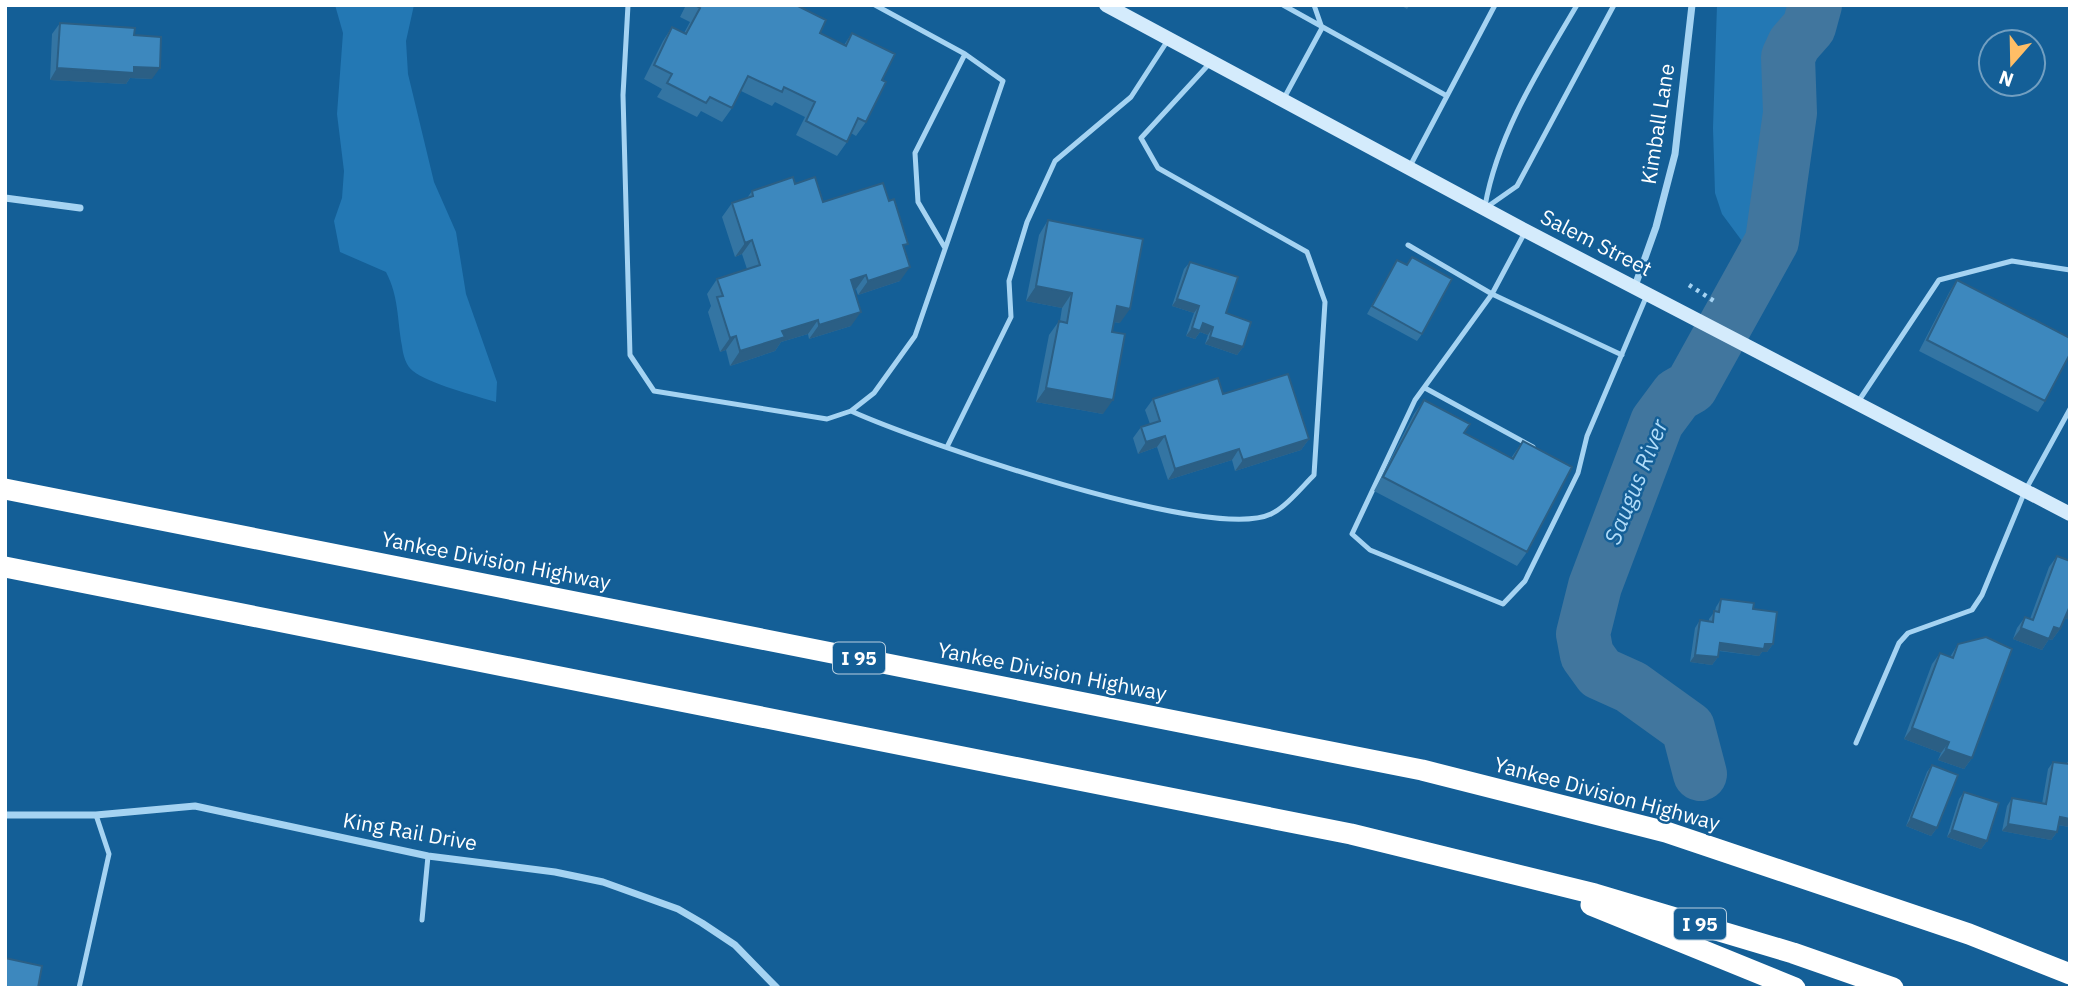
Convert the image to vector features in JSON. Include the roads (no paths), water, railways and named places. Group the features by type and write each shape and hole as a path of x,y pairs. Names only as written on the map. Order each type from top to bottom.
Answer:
{"highway":[{"name":"Yankee Division Highway","path":"5,489 1422,770 1666,832 1969,934 2070,974"},
{"name":"I 95","path":"5,567 1338,832 1505,870 1682,919 1893,988"},
{"path":"1505,870 1795,988"}],"main road":[{"name":"Salem Street","path":"1106,5 1526,231 2070,514"}],"street":[{"name":"Kimball Lane","path":"1641,290 1675,155 1692,5"},
{"path":"5,198 80,208"},
{"name":"King Rail Drive","path":"5,815 96,815 195,806 428,856 555,872 645,896 678,909 734,945 777,988"}],"lane":[{"path":"628,5 623,95 630,355 654,391 827,419 851,411 874,393 915,336 1003,81 965,54 875,5"},
{"path":"1283,5 1447,96"},
{"path":"1282,101 1322,28 1314,5"},
{"path":"1409,168 1495,5"},
{"path":"1485,209 1490,176 1530,85 1577,5"},
{"path":"1485,209 1517,186 1614,5"},
{"path":"947,447 1011,317 1009,281 1027,222 1055,161 1131,97 1168,40"},
{"path":"945,248 918,202 915,153 965,54"},
{"path":"851,411 892,429 1129,503 1226,521 1270,514 1314,475 1325,302 1307,252 1158,168 1141,138 1211,62"},
{"path":"1526,231 1492,294 1415,400 1352,534 1370,550 1503,604 1525,581 1578,472 1587,436 1622,355 1641,290"},
{"path":"1408,244 1492,294 1622,355"},
{"path":"1857,402 1939,280 2012,261 2070,270"},
{"path":"1424,388 1535,448"},
{"path":"1856,743 1899,643 1908,633 1972,610 1982,595 2025,491 2070,409"},
{"path":"1567,466 1578,472"},
{"path":"79,988 109,854 96,815"},
{"path":"422,920 428,856"}],"waterway":[{"name":"Saugus River","path":"1700,774 1688,728 1631,687 1600,673 1587,655 1583,634 1595,586 1657,422 1677,395 1691,387 1772,241 1790,113 1788,57 1794,44 1809,27 1815,5"}]}
